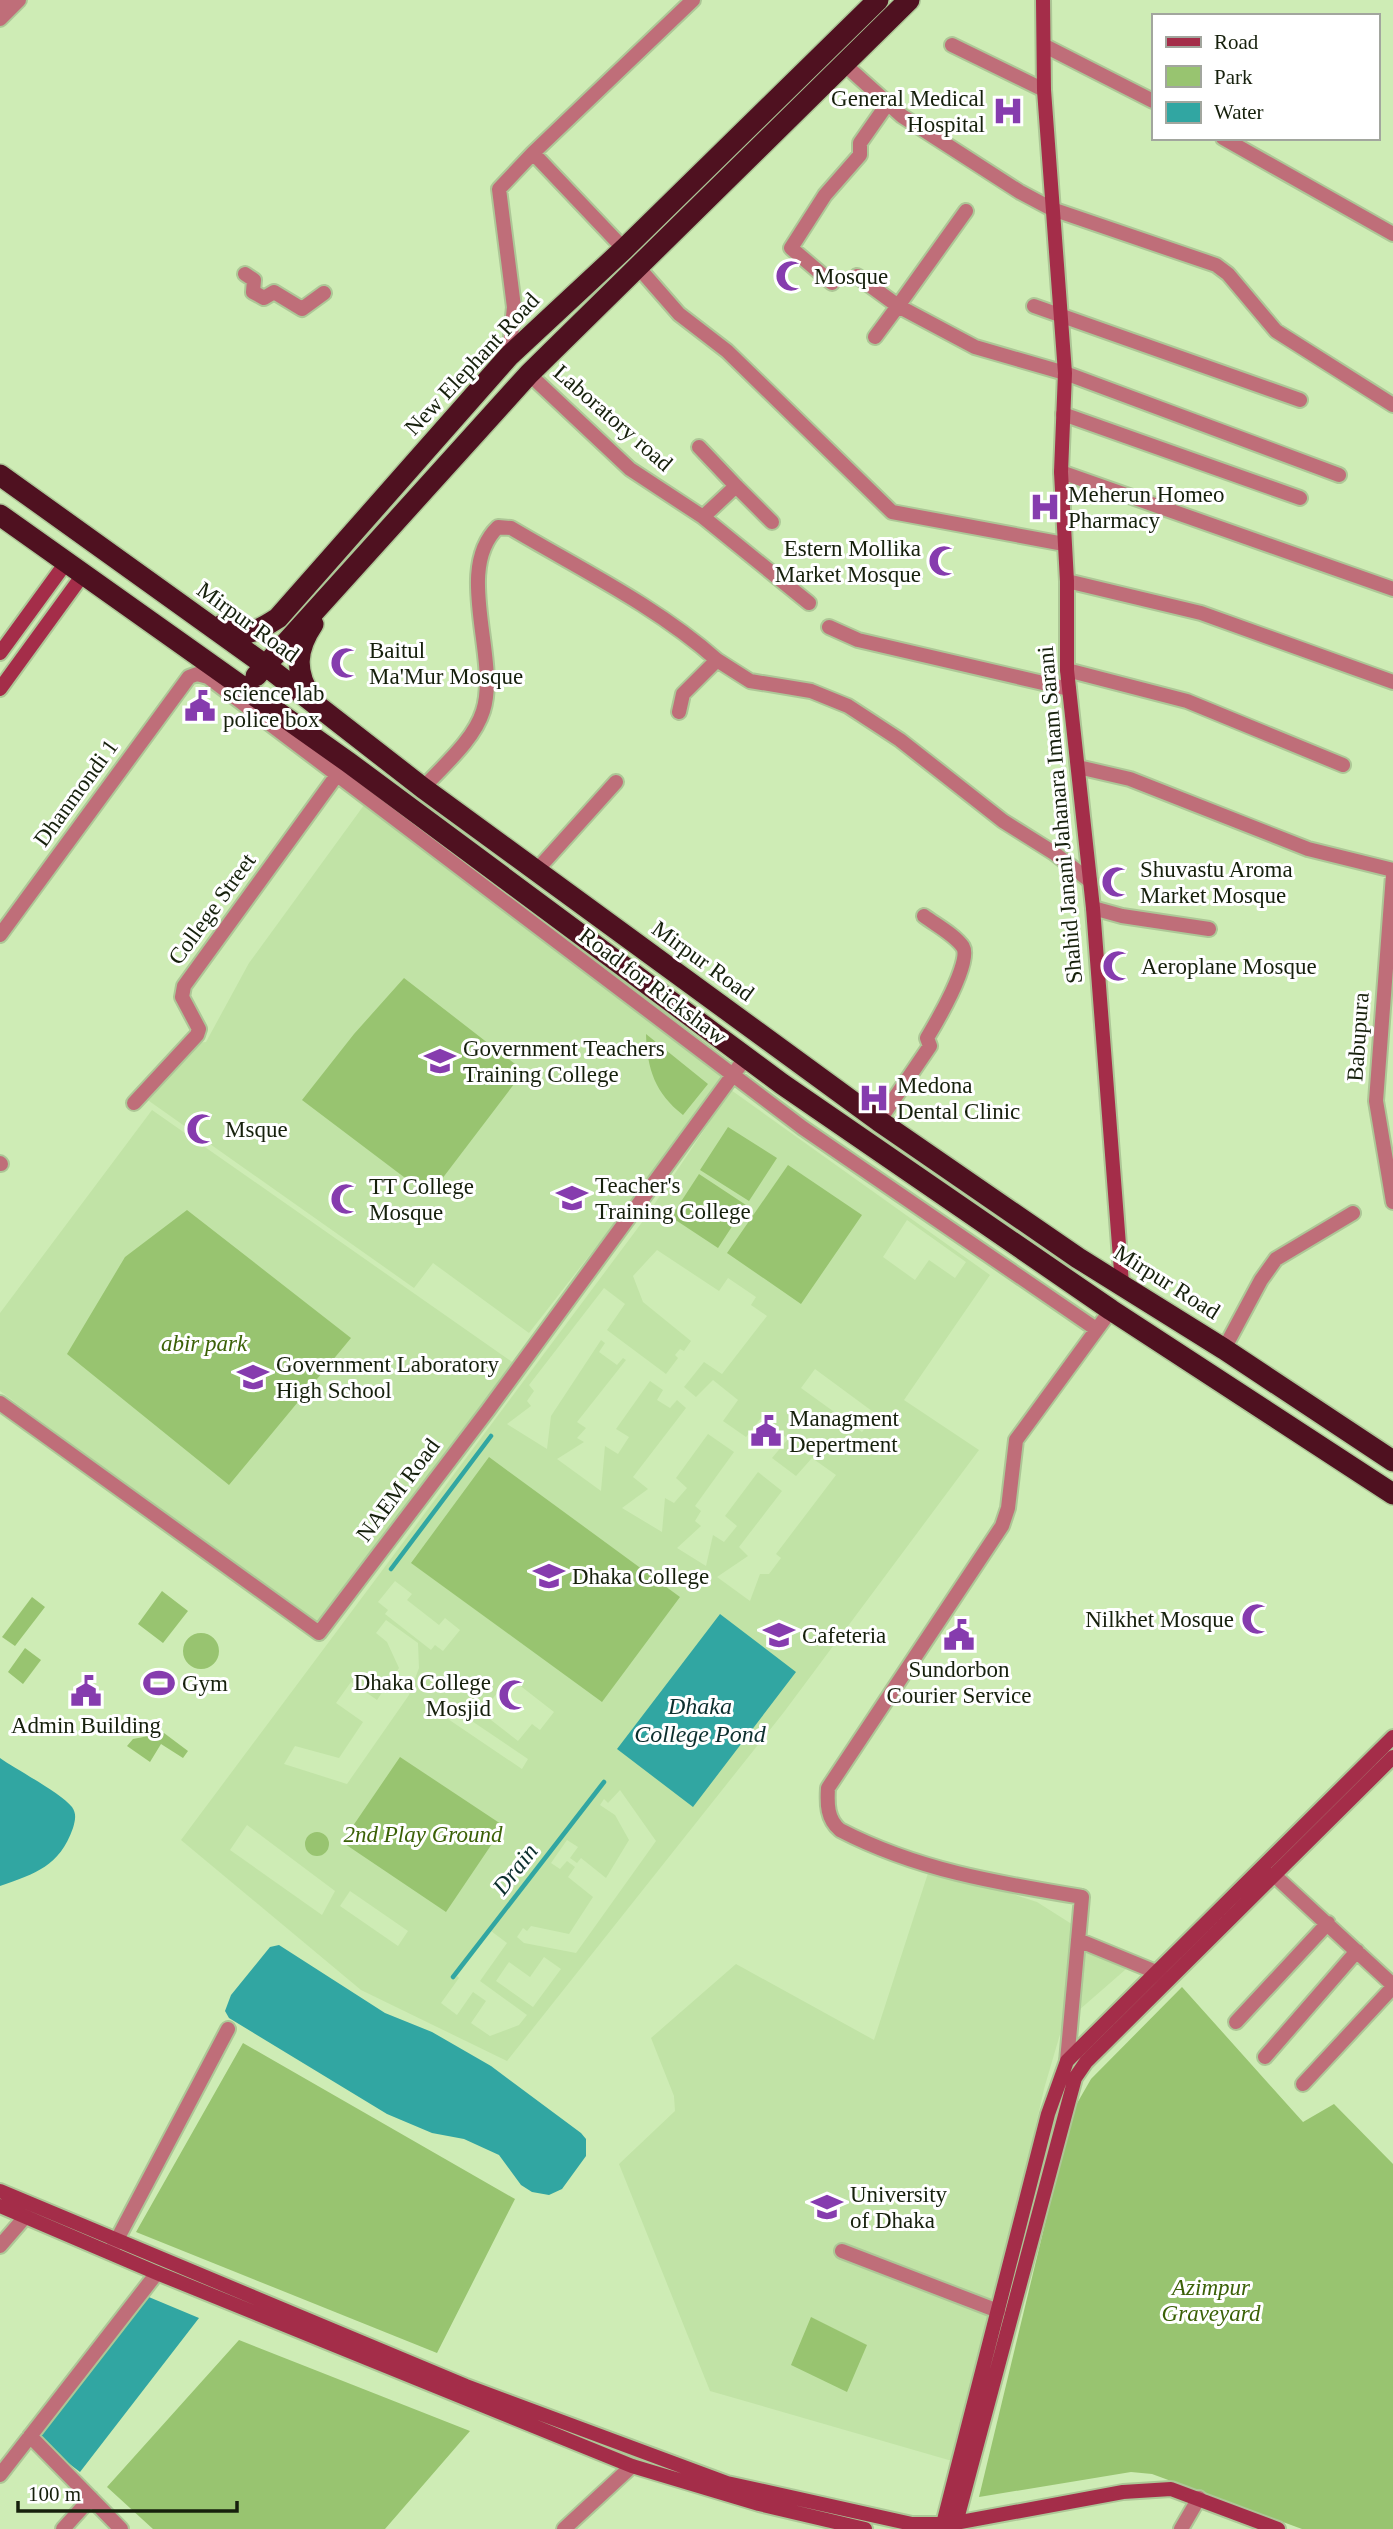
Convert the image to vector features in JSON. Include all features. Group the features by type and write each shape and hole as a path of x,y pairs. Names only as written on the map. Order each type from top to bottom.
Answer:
{"highway":[{"name":"New Elephant Road","path":"86,537 113,547 234,634 255,631 278,618 509,356 624,249 878,0"},
{"path":"245,689 528,374 909,0"},
{"name":"Mirpur Road","path":"0,475 265,665 423,788 879,1121 1078,1258 1224,1349 1393,1461"},
{"path":"0,515 73,570 245,689 343,768 746,1057 1111,1310 1393,1494"},
{"path":"317,705 299,677 301,644 343,579"},
{"path":"746,1057 760,1035"}],"street":[{"path":"0,19 19,0"},
{"path":"509,356 514,307 499,188 693,0"},
{"name":"Shahid Janani Jahanara Imam Sarani","path":"1043,0 1044,90 1065,373 1062,472 1068,580 1067,670 1093,908 1122,1284"},
{"path":"952,45 1044,90"},
{"path":"1045,46 1152,100"},
{"path":"844,64 888,103 992,174 1052,209 1216,265 1228,274 1276,331 1393,405"},
{"path":"832,283 791,248 825,195 860,156 860,143 888,103"},
{"path":"1227,140 1393,234"},
{"path":"533,153 624,249"},
{"path":"876,337 966,211"},
{"path":"638,267 679,314 727,351 892,512 1064,544"},
{"path":"245,274 254,279 253,292 264,298 274,292 302,309 324,293"},
{"path":"857,276 898,306 975,347 1065,373 1339,475"},
{"path":"1034,306 1300,400"},
{"name":"Laboratory road","path":"528,374 630,469 703,517 809,603"},
{"path":"1063,414 1300,498"},
{"name":"Laboratory road","path":"699,447 772,522"},
{"path":"1062,472 1393,589"},
{"path":"703,517 736,486"},
{"path":"423,788 478,725 484,709 486,688 479,573 486,541 498,527 511,528 694,640 717,660 750,681 811,691 848,706 900,740 1003,821 1055,853 1090,881"},
{"path":"0,653 73,570"},
{"path":"0,690 73,570"},
{"path":"1068,580 1201,613 1393,681"},
{"path":"829,628 858,640 1069,690"},
{"path":"679,712 683,694 717,660"},
{"path":"1067,670 1187,701 1343,765"},
{"name":"Road for Rickshaw","path":"190,677 203,675 214,680 343,768 733,1075 904,1199 1096,1329"},
{"name":"Dhanmondi 1","path":"0,935 190,677"},
{"path":"1079,767 1130,779 1308,849 1393,872"},
{"name":"College Street","path":"134,1103 197,1035 199,1029 182,997 184,986 343,768"},
{"path":"536,871 616,782"},
{"name":"Babupura","path":"1393,872 1376,1101 1393,1202"},
{"path":"1093,908 1122,916 1209,929"},
{"path":"879,1121 930,1046 927,1038 944,1009 963,962 965,952 961,944 924,916"},
{"name":"NAEM Road","path":"0,1403 319,1633 495,1400 746,1057"},
{"path":"1224,1349 1261,1280 1276,1259 1353,1213"},
{"path":"949,2526 998,2312 1048,2114 1067,2061 1082,1897 949,1872 892,1855 839,1830 832,1824 827,1801 828,1788 1002,1526 1008,1508 1016,1440 1111,1310"},
{"path":"1067,2061 1393,1737"},
{"path":"949,2526 1074,2078 1086,2062 1393,1757"},
{"path":"1274,1875 1393,1986 1303,2084"},
{"path":"1236,2022 1328,1923"},
{"path":"1078,1940 1156,1972 1167,1983"},
{"path":"1265,2057 1357,1951"},
{"path":"113,2247 228,2029"},
{"path":"0,2191 113,2247 157,2273 626,2445 751,2495 912,2524 949,2526 1123,2491 1171,2489 1278,2529"},
{"path":"0,2206 113,2247 325,2334 631,2465 751,2495 865,2529"},
{"path":"0,2246 26,2216"},
{"path":"842,2251 998,2312"},
{"path":"0,2475 157,2273"},
{"path":"30,2436 121,2529"},
{"path":"626,2445 631,2465"},
{"path":"564,2529 631,2465 648,2454"},
{"path":"63,2529 91,2498"},
{"path":"1181,2529 1199,2498"}],"shaded area":[{"name":"Government Teachers Training College","path":"367,801 726,1080 529,1333 433,1263 414,1288 142,1096 196,1043 206,1042 249,963"},
{"name":"Dhaka College","path":"731,1090 990,1275 904,1400 979,1450 784,1712 507,2061 361,1990 181,1840 643,1221","holes":["907,1220 966,1262 955,1278 929,1260 915,1280 883,1257","657,1250 719,1291 728,1278 756,1297 751,1305 767,1316 722,1374 704,1362 684,1387 696,1397 713,1380 738,1400 723,1421 746,1437 762,1417 788,1439 772,1458 796,1476 812,1458 836,1475 776,1554 781,1558 769,1574 760,1574 750,1601 717,1577 748,1556 739,1547 782,1491 758,1472 725,1516 737,1526 724,1542 713,1535 706,1566 677,1548 701,1526 695,1521 701,1511 695,1506 734,1452 708,1434 676,1478 687,1488 674,1503 665,1498 662,1532 622,1508 648,1489 633,1477 686,1408 677,1400 670,1408 657,1400 663,1390 650,1381 616,1429 629,1437 618,1454 605,1446 601,1491 557,1459 584,1442 577,1438 586,1428 577,1422 626,1360 623,1358 617,1365 599,1352 605,1343 601,1340 551,1416 547,1449 507,1424 531,1406 527,1401 534,1391 529,1385 604,1288 625,1304 607,1330 666,1374 678,1358 675,1355 680,1349 684,1351 691,1341 643,1302 633,1276","815,1369 876,1414 862,1432 801,1388","395,1581 412,1594 407,1600 439,1625 445,1618 460,1630 443,1651 435,1645 431,1650 385,1614 388,1610 378,1602","386,1620 418,1643 419,1668 409,1695 347,1784 284,1764 295,1746 339,1758 363,1722 336,1703 351,1682 377,1700 399,1668 387,1642 376,1633","509,1677 554,1712 540,1730 532,1724 518,1741 482,1713","454,1709 528,1759 522,1769 448,1719","620,1790 656,1841 576,1953 524,1943 517,1937 523,1928 527,1931 531,1926 569,1934 593,1897 568,1877 575,1867 567,1861 560,1869 551,1863 567,1840 578,1847 570,1858 577,1863 581,1858 606,1878 629,1840 615,1815 600,1805 604,1799 608,1803","247,1825 335,1891 322,1915 230,1850","350,1891 408,1931 398,1946 340,1906","491,1931 507,1943 480,1981 527,2015 519,2025 490,2036 471,2023 486,2001 473,1992 457,2015 441,2003 459,1978 457,1976","544,1957 561,1969 533,2007 496,1981 509,1962 530,1977"]},
{"name":"Government Laboratory High School","path":"152,1110 515,1364 318,1628 0,1391 0,1313"},
{"name":"University of Dhaka","path":"930,1867 1037,1902 1133,1963 1063,2024 1044,2089 959,2463 710,2391 619,2164 675,2111 674,2096 651,2038 736,1964 874,2040"}],"green space":[{"path":"404,978 524,1071 429,1196 302,1100 354,1034"},
{"path":"646,1034 708,1084 683,1115 673,1107 654,1079 648,1058"},
{"path":"728,1127 777,1158 749,1201 700,1170"},
{"path":"788,1165 862,1215 801,1304 727,1253"},
{"path":"699,1174 746,1205 718,1248 671,1217"},
{"name":"abir park","path":"187,1210 351,1338 229,1485 67,1354 125,1257"},
{"path":"489,1457 680,1597 602,1702 411,1563"},
{"path":"162,1591 188,1611 163,1643 138,1624"},
{"path":"32,1597 45,1607 15,1646 2,1637"},
{"path":"201,1633 214,1638 219,1651 214,1664 201,1669 188,1664 183,1651 188,1638"},
{"path":"25,1648 41,1660 23,1684 8,1672"},
{"path":"164,1733 188,1751 183,1758 161,1744 150,1762 127,1746 133,1739"},
{"name":"2nd Play Ground","path":"400,1757 504,1826 446,1912 342,1842"},
{"path":"317,1832 326,1835 329,1844 326,1853 317,1856 308,1853 305,1844 308,1835"},
{"name":"Azimpur Graveyard","path":"1182,1987 1303,2122 1334,2104 1393,2164 1393,2529 1302,2529 1152,2474 1131,2472 979,2497 1072,2112 1091,2079"},
{"path":"243,2043 515,2199 437,2353 136,2232"},
{"path":"811,2317 867,2345 847,2392 791,2365"},
{"path":"239,2340 470,2431 385,2529 153,2529 107,2487"}],"water":[{"name":"Dhaka College Pond","path":"720,1614 796,1672 693,1807 617,1749"},
{"path":"0,1758 66,1801 74,1810 75,1818 67,1841 53,1860 25,1877 0,1886"},
{"path":"279,1945 385,2013 432,2032 491,2066 581,2133 586,2139 586,2156 562,2189 549,2195 532,2192 521,2185 499,2155 464,2139 432,2133 387,2114 229,2018 225,2011 231,1995 270,1947"},
{"path":"144,2295 199,2318 80,2472 34,2437"}],"waterway":[{"path":"391,1569 491,1436"},
{"name":"Drain","path":"453,1977 604,1782"}],"place":[{"name":"General Medical Hospital","path":"1008,111"},
{"name":"Mosque","path":"791,276"},
{"name":"Meherun Homeo Pharmacy","path":"1045,507"},
{"name":"Estern Mollika Market Mosque","path":"944,561"},
{"name":"Baitul Ma'Mur Mosque","path":"346,663"},
{"name":"science lab police box","path":"200,706"},
{"name":"Shuvastu Aroma Market Mosque","path":"1117,882"},
{"name":"Aeroplane Mosque","path":"1118,966"},
{"name":"Government Teachers Training College","path":"440,1061"},
{"name":"Medona Dental Clinic","path":"874,1098"},
{"name":"Msque","path":"202,1129"},
{"name":"Teacher's Training College","path":"572,1198"},
{"name":"TT College Mosque","path":"346,1199"},
{"name":"Government Laboratory High School","path":"253,1377"},
{"name":"Managment Depertment","path":"766,1431"},
{"name":"Dhaka College","path":"549,1576"},
{"name":"Nilkhet Mosque","path":"1257,1619"},
{"name":"Cafeteria","path":"779,1635"},
{"name":"Sundorbon Courier Service","path":"959,1635"},
{"name":"Gym","path":"159,1683"},
{"name":"Admin Building","path":"86,1691"},
{"name":"Dhaka College Mosjid","path":"514,1695"},
{"name":"University of Dhaka","path":"827,2207"}]}
